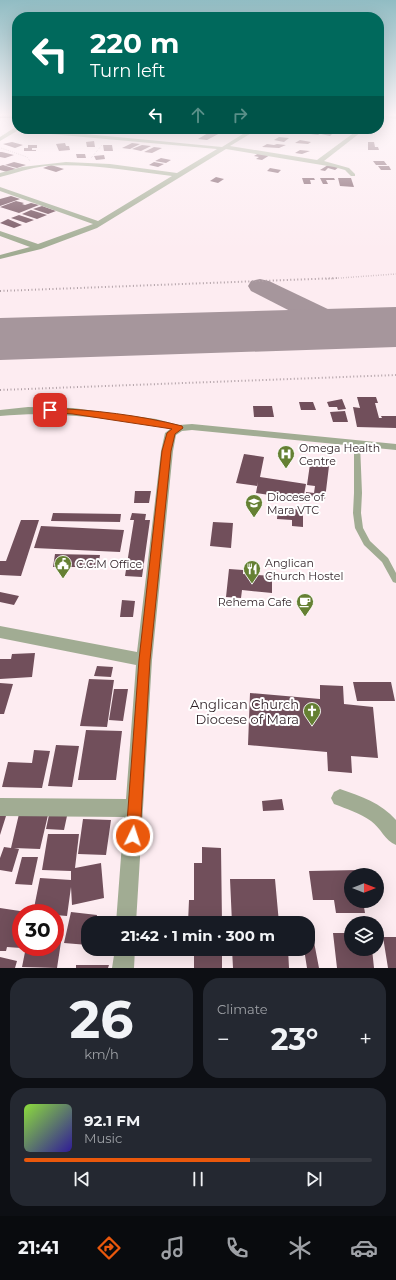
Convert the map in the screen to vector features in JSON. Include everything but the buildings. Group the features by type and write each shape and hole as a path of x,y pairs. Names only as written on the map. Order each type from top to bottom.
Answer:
{"street":[{"path":"0,257 38,247 98,223 203,159"},
{"path":"301,159 347,169 353,175"},
{"path":"319,162 323,159"},
{"path":"0,175 33,166 62,163 90,164 176,175"},
{"path":"0,189 98,223"},
{"path":"0,233 38,247"},
{"path":"0,413 28,410 73,411 156,422 179,428 192,427 396,447"},
{"path":"127,916 144,660 167,451 171,433 179,428"},
{"path":"0,632 144,660"},
{"path":"340,798 369,808 390,826 396,836"},
{"path":"0,807 135,808"},
{"path":"123,968 124,956"}],"lane":[{"path":"357,444 357,513 359,528 367,543 385,560 396,580"}],"path":[{"path":"28,159 33,166"},
{"path":"90,164 92,159"},
{"path":"0,291 319,280 396,274"},
{"path":"0,390 396,375"}],"taxiway":[{"path":"260,286 345,328"}],"runway":[{"path":"0,339 396,327"}],"place":[{"name":"Omega Health Centre","path":"286,469"},
{"name":"Diocese of Mara VTC","path":"254,518"},
{"name":"C.C.M Office","path":"63,579"},
{"name":"Anglican Church Hostel","path":"252,584"},
{"name":"Rehema Cafe","path":"305,617"},
{"name":"Anglican Church Diocese of Mara","path":"312,726"}],"route":[{"path":"50,410 73,411 98,416 156,422 179,428 171,433 167,451 144,660 133,836"}]}
